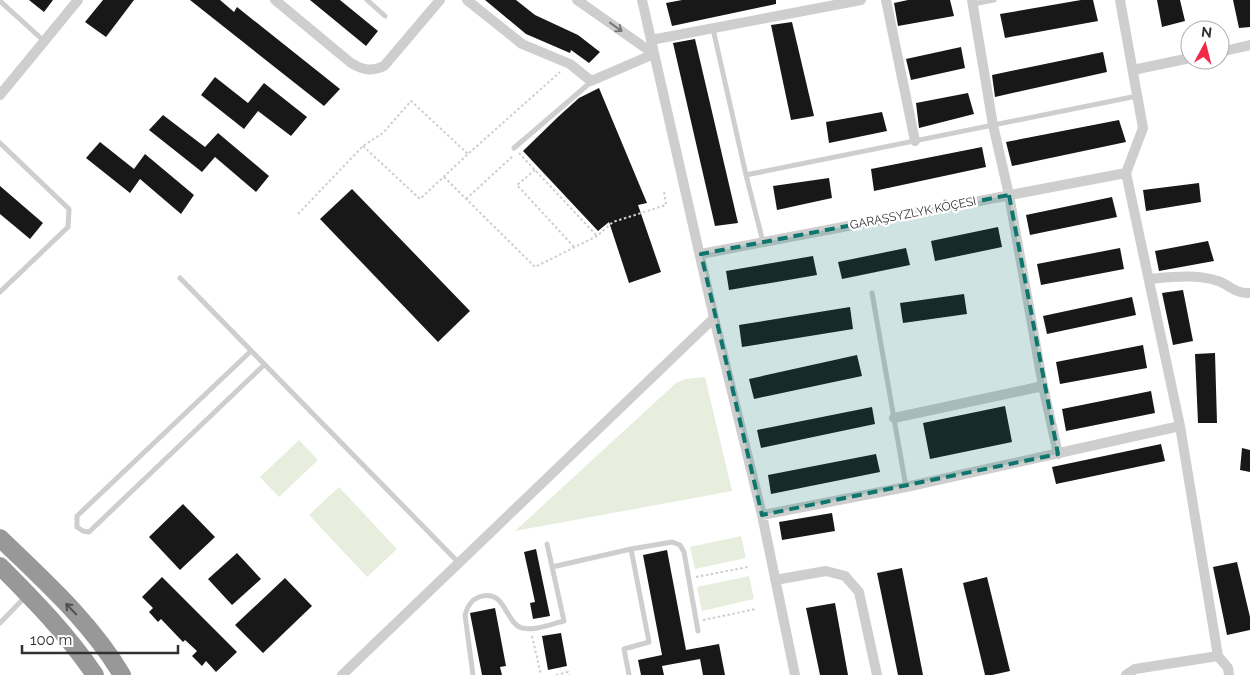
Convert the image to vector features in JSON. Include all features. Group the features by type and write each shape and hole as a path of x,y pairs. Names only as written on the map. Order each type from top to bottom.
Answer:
{"highway":[{"path":"0,538 76,614 110,656 122,675"},
{"path":"0,566 28,594 95,675"}],"street":[{"path":"1,92 78,0"},
{"path":"275,0 351,63 362,69 374,70 384,66 440,0"},
{"path":"467,0 522,44 570,64 591,81 654,54"},
{"path":"577,0 654,54"},
{"path":"642,0 714,318 762,515 795,675"},
{"path":"651,40 861,0"},
{"path":"886,0 915,141"},
{"path":"1120,0 1143,128 1126,173 1180,426 1218,656 1228,668 1229,675"},
{"path":"972,2 993,125 1009,195 1043,386 1058,454"},
{"path":"1230,50 1250,45"},
{"path":"1133,70 1180,60"},
{"name":"GARAŞSYZLYK KÖÇESI","path":"701,254 1126,173"},
{"path":"1148,279 1194,276 1220,281 1233,290 1250,293"},
{"path":"342,675 714,318"},
{"path":"894,418 1043,386"},
{"path":"762,515 906,487 1180,426"},
{"path":"775,580 826,571 845,576 859,592 877,675"},
{"path":"1126,675 1135,669 1218,656"}],"lane":[{"path":"367,0 385,16"},
{"path":"972,2 994,0"},
{"path":"0,2 44,41"},
{"path":"713,29 763,242"},
{"path":"514,148 591,81"},
{"path":"746,175 1137,96"},
{"path":"0,143 69,209 68,227 0,292"},
{"path":"180,278 459,563"},
{"path":"872,293 906,487"},
{"path":"251,351 77,516 77,527 89,532 264,365"},
{"path":"552,567 631,549 672,542 680,545 684,552 698,631"},
{"path":"473,675 465,615 470,603 474,599 486,596 498,600 516,625 531,629 564,621 547,544"},
{"path":"629,675 624,649 649,642 631,549"},
{"path":"0,623 28,594"}],"path":[{"path":"363,146 420,200 468,154 570,64"},
{"path":"298,214 363,146 383,133 411,101 468,154"},
{"path":"466,199 517,151 597,236"},
{"path":"535,170 517,185 575,248"},
{"path":"444,177 535,267 597,236 613,222 666,205 664,191"},
{"path":"688,578 748,567"},
{"path":"696,622 756,609"},
{"path":"531,629 541,675"},
{"path":"556,675 568,672 569,675"}],"highlighted area":[{"path":"1009,195 1058,454 762,515 701,254"}],"green space":[{"path":"705,377 732,491 515,531 676,383 685,379"},
{"path":"299,440 318,460 279,497 260,477"},
{"path":"339,487 397,549 367,577 309,515"},
{"path":"741,536 746,558 695,569 690,547"},
{"path":"749,576 754,599 702,611 697,587"}],"building":[{"path":"29,0 53,0 44,12"},
{"path":"103,0 134,0 106,37 85,22"},
{"path":"190,0 220,0 234,12 237,7 340,89 324,106"},
{"path":"310,0 340,0 378,31 366,46"},
{"path":"485,0 516,0 535,15 578,35 600,52 589,63 571,50 570,53 526,34"},
{"path":"682,0 776,0 776,4 672,26 666,3"},
{"path":"908,0 950,0 954,16 898,26 894,3"},
{"path":"1081,0 1093,0 1098,21 1005,38 1000,14"},
{"path":"1157,0 1180,0 1185,20 1162,27"},
{"path":"1233,0 1250,0 1250,27 1239,28"},
{"path":"792,22 814,116 791,120 771,25"},
{"path":"695,39 738,223 715,226 673,43"},
{"path":"961,47 965,68 911,80 906,59"},
{"path":"1103,52 1107,72 995,97 992,75"},
{"path":"215,77 248,103 264,83 307,117 291,136 258,111 244,129 201,95"},
{"path":"599,88 647,203 638,205 661,272 629,283 609,222 598,231 523,151 579,98"},
{"path":"968,93 974,114 919,128 916,103"},
{"path":"882,112 887,131 829,143 826,122"},
{"path":"163,115 205,147 218,133 269,176 256,192 215,157 202,172 149,130"},
{"path":"1119,120 1126,142 1012,166 1006,142"},
{"path":"100,142 134,169 145,154 194,195 181,214 140,179 130,193 86,158"},
{"path":"982,147 986,167 874,191 871,169"},
{"path":"829,178 832,198 777,210 773,186"},
{"path":"1199,183 1201,202 1146,211 1143,190"},
{"path":"0,186 43,223 30,239 0,214"},
{"path":"352,189 470,311 438,342 320,219"},
{"path":"1112,197 1117,217 1030,235 1026,215"},
{"path":"998,227 1002,247 935,261 931,241"},
{"path":"1208,241 1214,261 1159,271 1155,251"},
{"path":"906,248 910,265 842,279 838,262"},
{"path":"1120,248 1124,269 1041,285 1037,264"},
{"path":"813,256 817,275 729,290 726,271"},
{"path":"1183,290 1193,341 1173,345 1162,293"},
{"path":"964,294 967,314 903,323 900,303"},
{"path":"1132,297 1136,315 1047,334 1043,316"},
{"path":"850,307 853,329 742,347 739,325"},
{"path":"1143,345 1147,368 1060,384 1056,362"},
{"path":"1215,353 1217,423 1198,423 1195,354"},
{"path":"857,355 862,376 754,399 749,379"},
{"path":"1151,391 1155,413 1066,431 1062,409"},
{"path":"1005,406 1012,442 930,459 923,423"},
{"path":"872,407 875,424 761,448 757,430"},
{"path":"1161,444 1165,461 1056,484 1052,467"},
{"path":"1242,448 1250,450 1250,472 1240,470"},
{"path":"876,454 880,472 771,494 768,475"},
{"path":"183,504 215,537 180,570 149,537"},
{"path":"832,513 835,531 782,540 779,522"},
{"path":"536,549 550,616 533,619 530,603 535,602 524,552"},
{"path":"667,550 686,650 719,644 725,675 703,675 700,659 662,666 664,675 641,675 638,660 662,655 643,555"},
{"path":"237,553 261,579 232,605 208,579"},
{"path":"1237,562 1250,617 1250,630 1227,635 1213,567"},
{"path":"902,568 923,675 898,675 877,573"},
{"path":"162,577 237,652 216,672 206,661 202,666 192,656 197,651 185,640 183,642 161,619 158,622 149,612 153,608 142,597"},
{"path":"987,577 1010,671 992,675 985,675 963,583"},
{"path":"285,578 312,606 263,653 235,625"},
{"path":"835,603 848,675 820,675 806,608"},
{"path":"495,608 506,666 500,667 502,675 482,675 470,613"},
{"path":"561,633 567,666 548,670 542,636"}]}
